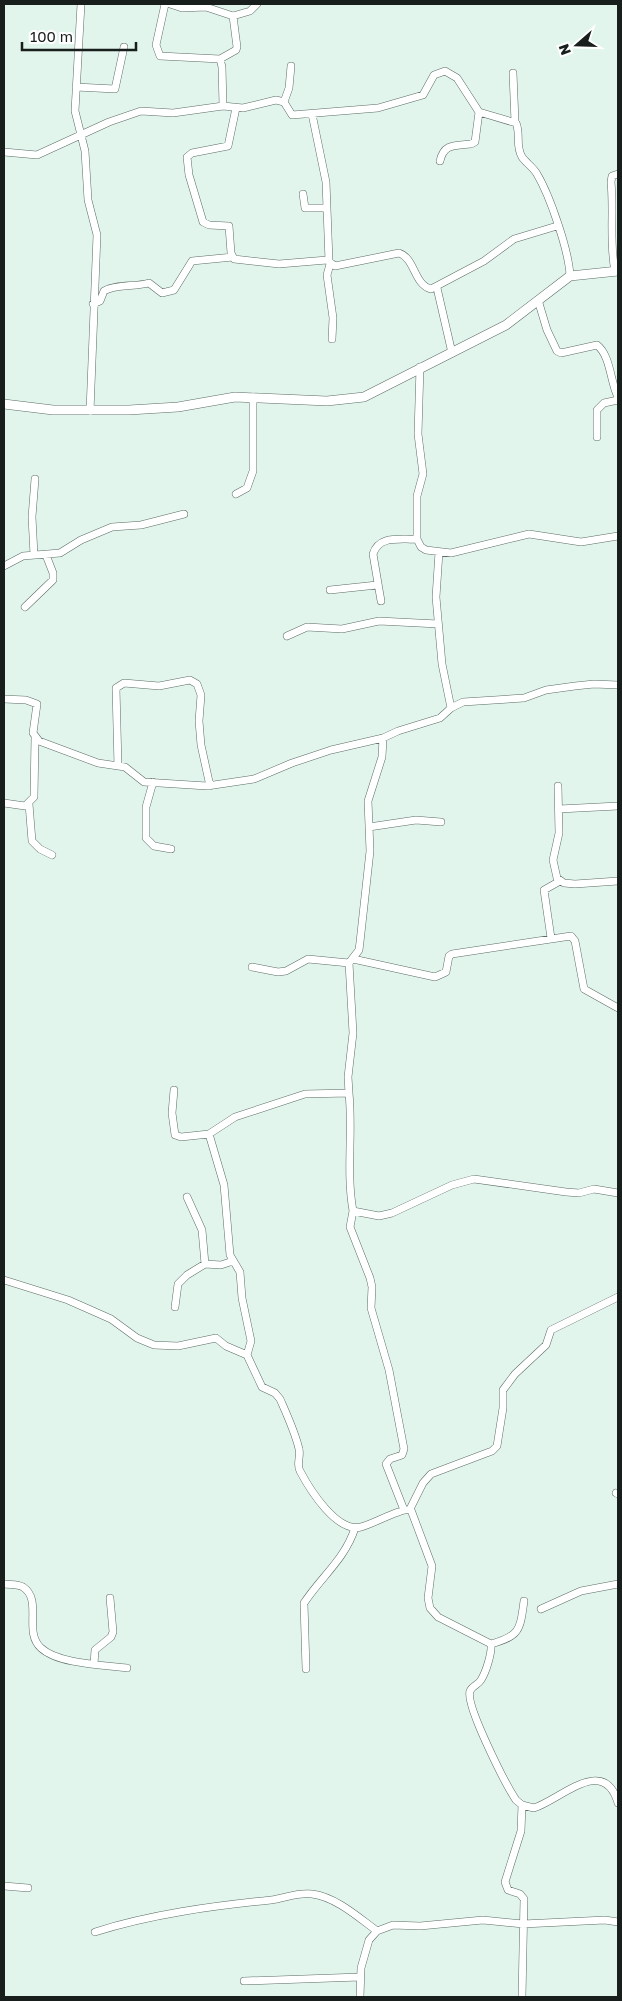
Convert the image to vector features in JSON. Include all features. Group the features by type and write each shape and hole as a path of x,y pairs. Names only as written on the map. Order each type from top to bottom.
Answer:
{"street":[{"path":"81,4 75,111 85,151 88,200 97,236 90,411"},
{"path":"165,4 156,46 160,56 220,59 236,50 237,47 234,16"},
{"path":"170,4 182,8 206,7 234,16 250,11 257,5"},
{"path":"76,87 115,89 124,47"},
{"path":"220,59 223,106"},
{"path":"284,102 289,88 291,66"},
{"path":"4,152 37,155 109,122 141,111 173,113 223,106 236,108 276,100 284,102 292,115 378,108 418,97 426,91 434,75 441,71 450,73 457,78 479,112 515,122"},
{"path":"513,73 518,146 522,156 537,174 569,260 570,276"},
{"path":"233,257 229,226 209,225 203,222 189,175 187,157 192,152 228,146 236,108"},
{"path":"440,161 442,152 446,148 474,142 479,112"},
{"path":"312,114 323,164 327,208 330,262 327,275 334,318 332,340"},
{"path":"4,404 28,408 90,411 178,407 223,398 347,400 364,397 382,390 420,367 506,325 570,276 617,271 611,243 614,226 611,182 612,176 618,174"},
{"path":"303,194 305,208 327,208"},
{"path":"93,304 100,301 108,289 136,287 149,283 162,293 170,292 174,290 192,261 233,257 279,264 330,262 335,266 399,253 406,258 425,288 437,288 484,261 514,239 557,226"},
{"path":"437,288 452,352"},
{"path":"538,300 547,330 557,351 561,353 597,345 606,360 613,389 618,399 604,403 597,410 597,437"},
{"path":"420,367 418,434 423,474 417,496 417,539 421,547 426,550 439,552 462,552 480,544 502,542 530,534 580,542 618,536"},
{"path":"236,494 247,488 253,472 253,397"},
{"path":"34,555 32,517 35,479"},
{"path":"4,566 23,556 46,556 60,553 81,540 107,529 123,525 150,523 184,514"},
{"path":"381,601 373,554 379,542 417,539"},
{"path":"439,552 435,587 442,664 451,708"},
{"path":"25,607 53,580 53,573 46,556"},
{"path":"330,590 377,585"},
{"path":"287,636 307,627 342,629 379,622 438,624"},
{"path":"118,766 116,688 124,683 158,686 190,680 197,684 201,695 199,721 201,745 210,786"},
{"path":"35,738 98,763 125,767 144,782 210,786 254,778 292,762 331,750 383,738 398,731 440,718 451,708 463,702 524,698 546,690 594,684 618,686"},
{"path":"4,699 26,700 37,704 33,733 35,738 34,797 29,804 32,841 40,850 52,855"},
{"path":"383,738 382,757 368,801 368,879 360,942 351,961 353,1033 348,1077 348,1174 353,1211 350,1227 370,1278 371,1308 389,1370 404,1449 402,1455 390,1459 386,1464 432,1566 428,1598 430,1608 438,1617 491,1644 510,1638 520,1628 524,1601"},
{"path":"153,782 146,808 146,838 154,846 172,849"},
{"path":"558,786 560,809 558,843 553,860 560,881"},
{"path":"4,803 19,806 29,804"},
{"path":"560,809 618,806"},
{"path":"369,827 416,820 441,822"},
{"path":"551,938 544,890 560,881 596,884 618,881"},
{"path":"252,967 278,972 294,969 308,959 351,961 435,977 446,972 448,959 452,954 567,936 574,939 584,989 618,1008"},
{"path":"174,1090 172,1113 175,1135 181,1137 209,1134 235,1117 305,1094 349,1093"},
{"path":"209,1134 224,1185 230,1255 240,1268 242,1298 251,1341 247,1355"},
{"path":"353,1211 373,1216 392,1213 452,1185 474,1179 566,1192 579,1193 599,1189 618,1193"},
{"path":"187,1197 202,1230 205,1264"},
{"path":"175,1307 178,1284 194,1270 205,1264 221,1265 233,1261"},
{"path":"4,1280 56,1295 111,1319 145,1342 178,1346 216,1338 226,1346 247,1355 262,1386 275,1393 280,1399 299,1448 298,1469 315,1498 343,1524 355,1528 380,1521 407,1510 423,1483 431,1474 492,1450 497,1446 503,1408 502,1390 515,1374 546,1345 551,1330 618,1297"},
{"path":"306,1669 304,1604 341,1558 355,1528"},
{"path":"4,1584 23,1587 26,1591 32,1606 32,1634 41,1648 67,1660 127,1668"},
{"path":"541,1609 581,1591 618,1584"},
{"path":"94,1664 95,1650 111,1637 113,1632 110,1598"},
{"path":"491,1644 492,1649 482,1679 472,1688 470,1697 478,1725 492,1750 505,1782 522,1805 521,1832 505,1882 508,1890 523,1896 522,1997"},
{"path":"522,1805 534,1808 541,1806 574,1786 593,1780 609,1786 615,1793 618,1803"},
{"path":"4,1886 28,1888"},
{"path":"96,1932 115,1926 218,1906 300,1894 323,1897 347,1909 378,1931"},
{"path":"360,1997 360,1977 369,1940 378,1931 393,1925 420,1926 483,1920 523,1924 597,1920 618,1922"},
{"path":"244,1981 360,1977"}]}
